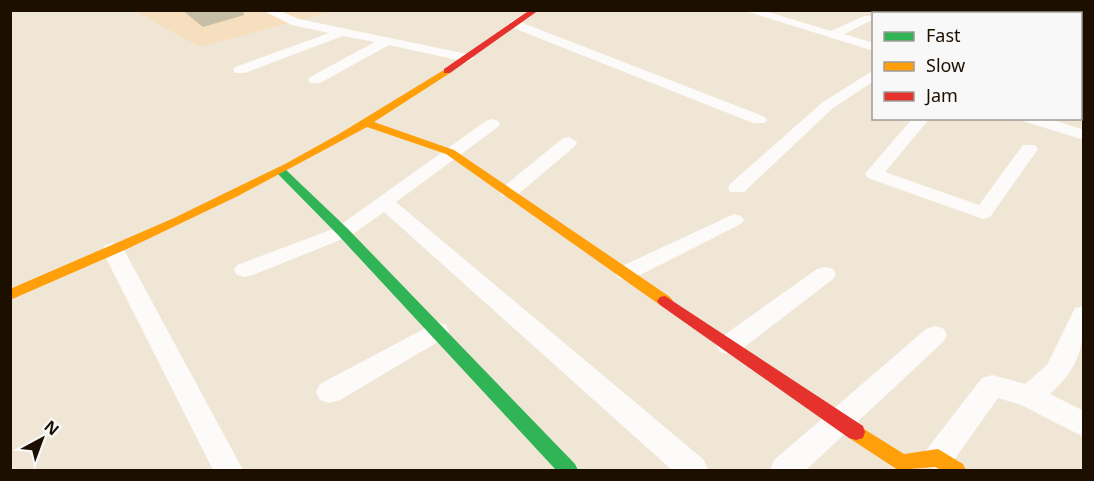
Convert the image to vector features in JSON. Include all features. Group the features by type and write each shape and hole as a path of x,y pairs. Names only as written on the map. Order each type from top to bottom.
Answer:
{"street":[{"path":"267,10 296,22 467,58"},
{"path":"10,295 180,221 280,170 413,95 536,10"},
{"path":"747,10 872,47"},
{"path":"776,19 796,10"},
{"path":"832,35 868,18"},
{"path":"515,24 759,120"},
{"path":"240,70 342,32"},
{"path":"315,81 386,42"},
{"path":"737,188 828,105 872,75"},
{"path":"920,120 874,174 983,213 1029,149"},
{"path":"1035,120 1083,135"},
{"path":"366,123 452,153 901,463 947,464 992,386 1029,396 1083,425"},
{"path":"245,270 344,232 492,124"},
{"path":"509,192 568,142"},
{"path":"280,170 344,232 568,471"},
{"path":"384,202 693,471"},
{"path":"626,273 734,220"},
{"path":"113,250 225,469"},
{"path":"729,345 825,274"},
{"path":"1029,396 1057,372 1081,326"},
{"path":"330,392 437,331"},
{"path":"785,471 935,335"}],"shaded area":[{"path":"135,11 333,11 200,47"}],"building":[{"path":"182,10 243,10 244,15 203,27"}],"traffic: fast":[{"path":"280,170 343,232 568,470"}],"traffic: slow":[{"path":"952,10 958,12"},
{"path":"10,295 123,246 289,166 343,137 447,71"},
{"path":"366,123 450,152 665,301"},
{"path":"856,432 901,463 938,458 956,470"}],"traffic: jam":[{"path":"447,71 536,10"},
{"path":"665,301 856,432"}]}
